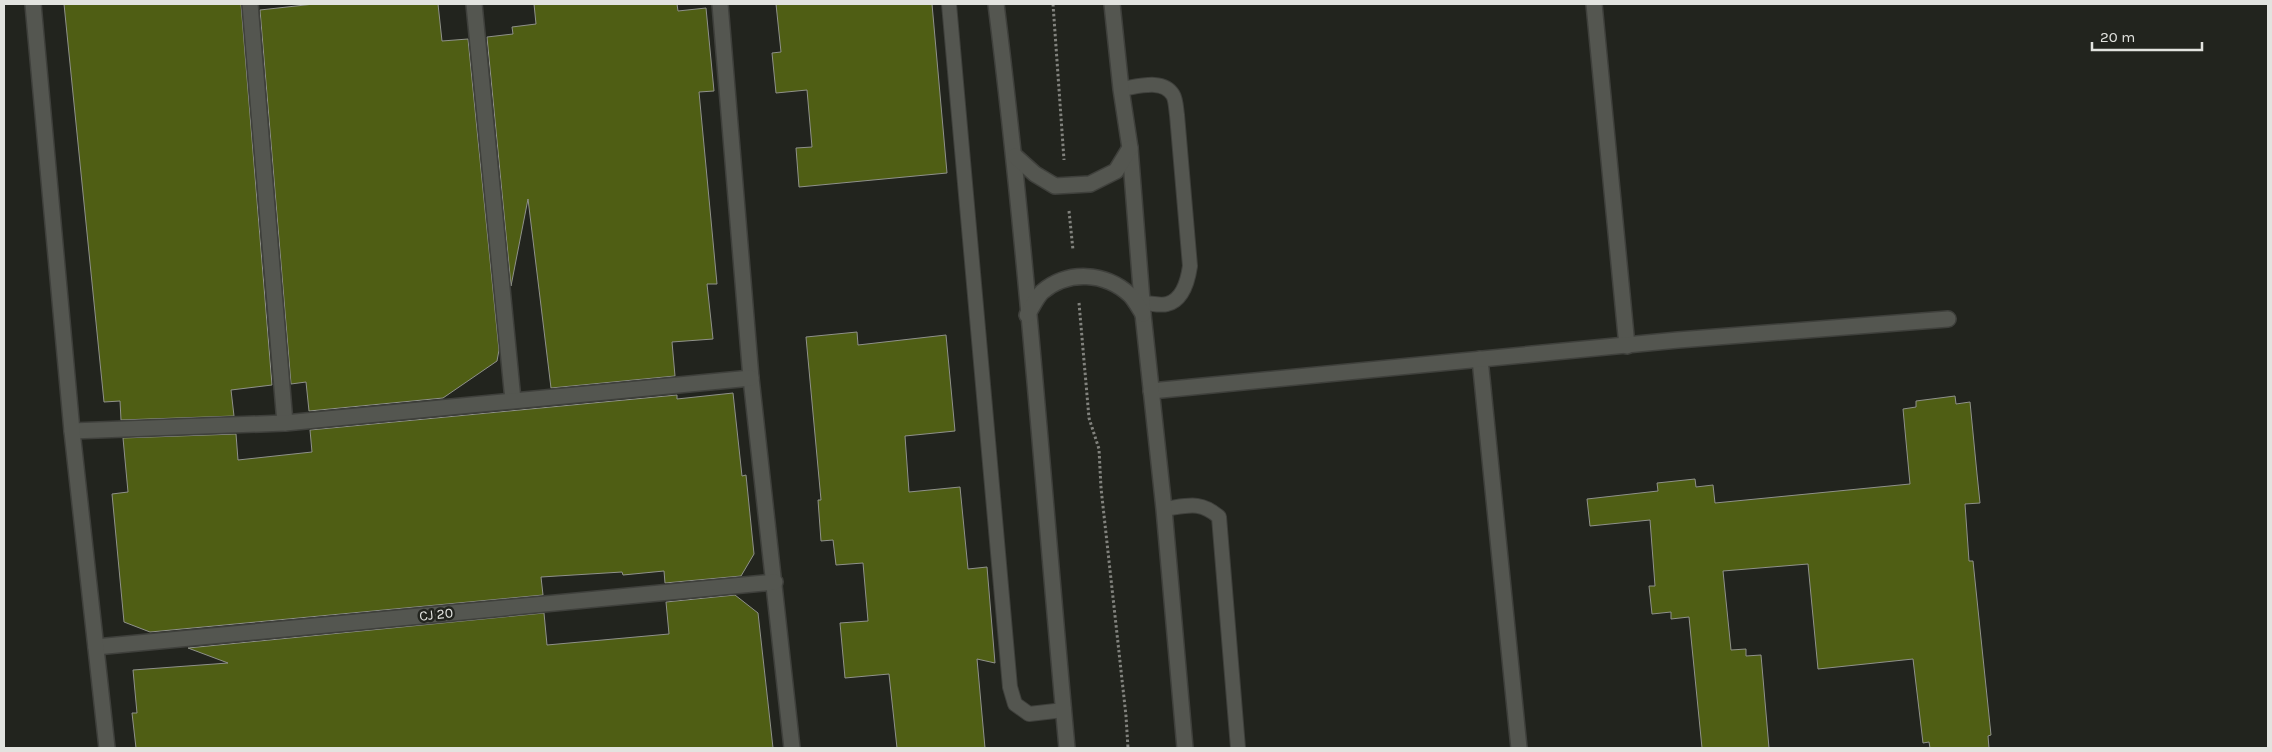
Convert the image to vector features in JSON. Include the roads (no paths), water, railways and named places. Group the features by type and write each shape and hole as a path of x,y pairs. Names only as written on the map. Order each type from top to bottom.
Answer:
{"street":[{"path":"32,4 72,431 108,748"},
{"path":"250,4 286,423"},
{"path":"474,4 513,400"},
{"path":"720,4 751,378 792,748"},
{"path":"996,4 1015,156 1027,315 1067,748"},
{"path":"1112,4 1121,89 1130,148 1143,309 1164,509 1184,748"},
{"path":"1594,4 1627,346"},
{"path":"1015,156 1036,174 1055,186 1066,186 1090,184 1116,171 1130,148"},
{"path":"1027,315 1041,293 1059,280 1088,275 1112,282 1143,309"},
{"path":"1151,391 1480,359 1948,319"},
{"path":"1480,359 1520,748"},
{"path":"72,431 286,423 751,378"},
{"name":"CJ 20","path":"96,647 775,582"}],"lane":[{"path":"948,4 1010,687 1015,704 1029,714 1064,710"},
{"path":"1121,89 1154,85 1166,87 1174,96 1178,115 1190,266 1188,283 1179,296 1167,304 1143,309"},
{"path":"1164,509 1197,505 1210,510 1219,518 1238,748"}]}
